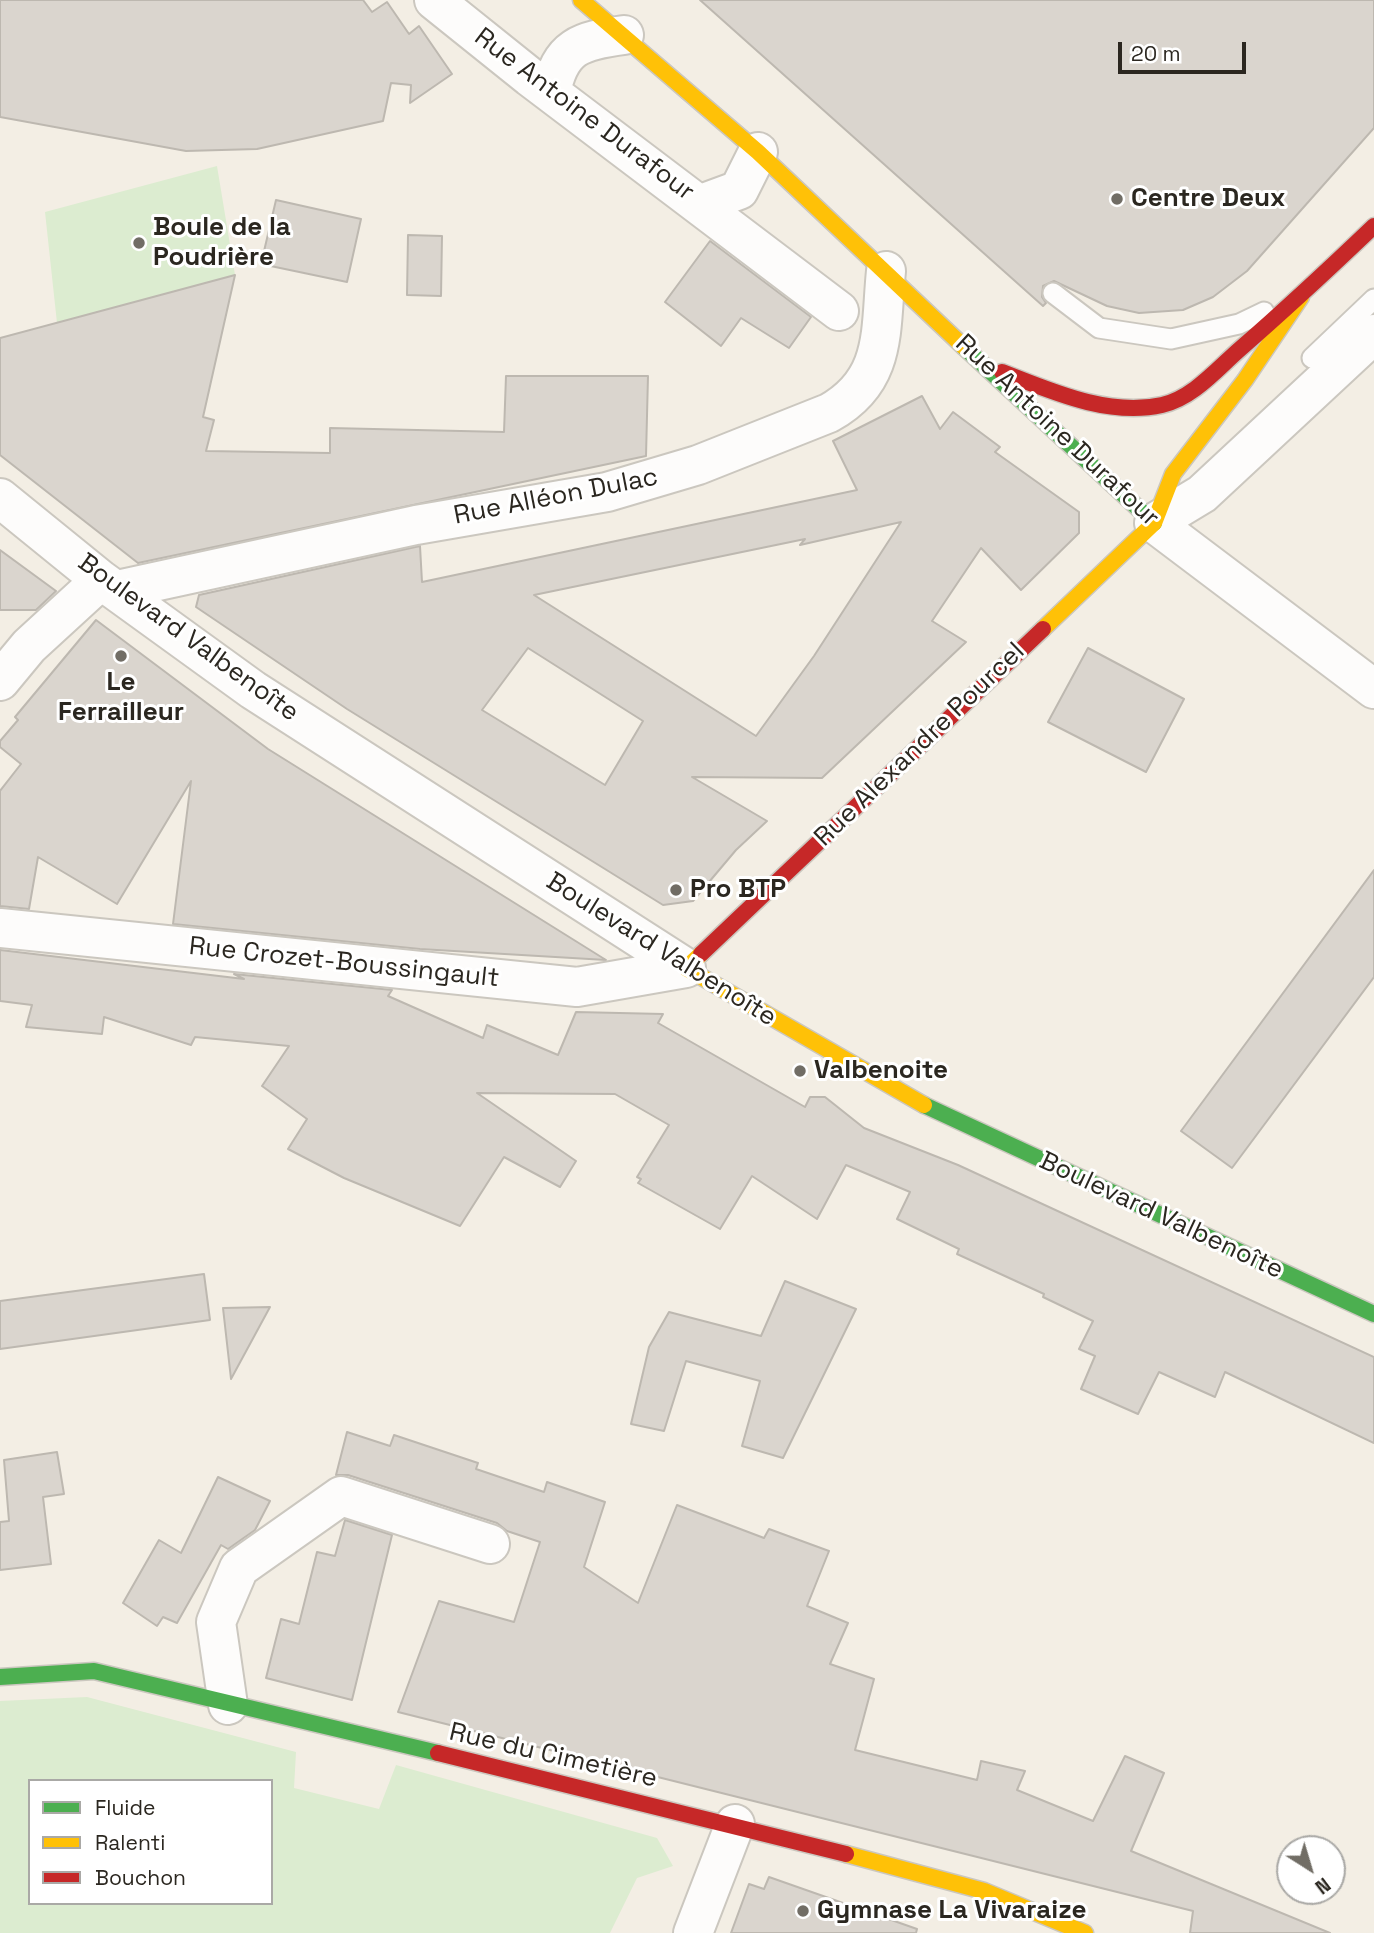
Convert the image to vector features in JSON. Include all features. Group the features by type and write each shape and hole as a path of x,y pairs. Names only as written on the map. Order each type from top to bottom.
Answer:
{"street":[{"name":"Rue Antoine Durafour","path":"434,0 551,93 839,311"},
{"name":"Rue Antoine Durafour","path":"607,14 886,271 1100,476 1154,523 1374,689"},
{"path":"551,93 559,64 576,46 588,41 607,14"},
{"name":"Rue Antoine Durafour","path":"701,204 739,190 758,152"},
{"name":"Rue Alexandre Pourcel","path":"986,366 1068,397 1129,407 1163,405 1190,390 1217,369 1301,296 1374,226"},
{"name":"Rue Alléon Dulac","path":"109,585 416,525 607,492 698,466 829,413 848,402 872,373 877,359 886,271"},
{"name":"Rue Alexandre Pourcel","path":"1154,523 1173,474 1245,380 1301,296"},
{"name":"Rue Alexandre Pourcel","path":"686,968 1154,523 1202,494 1374,334"},
{"name":"Boulevard Valbenoîte","path":"0,498 109,585 253,690 686,968 910,1099 1374,1314"},
{"path":"0,681 14,643 109,585"},
{"name":"Rue Crozet-Boussingault","path":"0,928 578,987 686,968"},
{"path":"228,1705 216,1622 240,1568 341,1496 490,1544"},
{"name":"Rue du Cimetière","path":"0,1677 94,1671 735,1824 984,1891 1085,1933"},
{"path":"693,1933 735,1824"}],"lane":[{"path":"1053,293 1099,328 1171,339 1239,324 1301,296"},
{"path":"1312,358 1374,299"}],"green space":[{"name":"Boule de la Poudrière","path":"217,166 235,275 57,323 45,212"},
{"path":"87,1697 296,1752 294,1788 379,1809 396,1765 657,1838 673,1866 637,1878 610,1933 0,1933 0,1701"}],"building":[{"path":"0,0 363,0 372,12 387,2 409,34 419,26 452,74 410,103 411,85 391,83 383,121 257,149 186,151 0,117"},
{"name":"Centre Deux","path":"700,0 1374,0 1374,128 1247,271 1213,297 1183,310 1139,313 1107,306 1054,281 1043,286 1042,297 1046,303 1043,306"},
{"path":"276,200 361,219 347,282 261,264"},
{"path":"408,235 442,236 441,296 407,295"},
{"path":"710,241 811,317 789,348 741,318 721,346 665,302"},
{"path":"235,275 203,417 214,420 206,451 330,453 330,428 504,432 506,376 648,376 646,456 138,563 0,455 0,338"},
{"path":"922,396 940,429 953,412 1000,447 995,452 1079,512 1079,533 1021,590 981,548 932,621 966,642 822,778 692,777 767,821 736,850 693,901 663,905 347,709 196,607 199,595 420,546 422,582 857,490 833,441","holes":["901,522 814,656 756,736 534,595 805,539 800,545","528,648 643,721 605,785 482,710"]},
{"path":"0,550 56,591 36,610 0,610"},
{"path":"96,620 268,749 606,960 420,949 173,924 191,781 117,904 38,857 29,909 0,906 0,791 21,764 0,747 0,741 18,720 15,717"},
{"path":"1088,648 1184,699 1146,772 1048,722"},
{"path":"1374,870 1374,977 1232,1168 1181,1131"},
{"path":"0,950 244,979 234,974 392,990 388,996 483,1038 487,1025 558,1055 576,1012 663,1014 658,1023 805,1107 810,1097 825,1097 864,1128 958,1165 1374,1357 1374,1443 1225,1372 1215,1397 1159,1372 1138,1414 1081,1389 1095,1356 1079,1349 1093,1321 1043,1297 1044,1294 957,1254 959,1249 897,1219 910,1192 846,1165 817,1219 752,1176 720,1229 638,1183 641,1179 637,1177 669,1125 615,1094 477,1093 576,1161 560,1187 504,1157 460,1226 344,1178 288,1149 307,1119 262,1086 289,1046 195,1037 191,1045 104,1017 102,1034 26,1027 32,1005 0,1001"},
{"path":"204,1274 210,1320 0,1349 0,1301"},
{"path":"785,1281 856,1309 783,1458 742,1446 760,1381 686,1361 664,1431 631,1424 649,1347 669,1312 761,1336"},
{"path":"270,1307 231,1379 223,1308"},
{"path":"347,1432 390,1446 394,1435 478,1463 476,1469 544,1492 547,1482 605,1502 584,1567 638,1603 677,1505 764,1538 769,1529 829,1551 807,1606 848,1623 830,1664 874,1679 855,1750 977,1780 981,1761 1025,1771 1017,1790 1093,1821 1125,1756 1164,1773 1131,1851 1330,1933 1190,1933 1193,1911 398,1712 439,1601 514,1622 540,1542 507,1531 497,1523 348,1475 336,1475"},
{"path":"57,1452 64,1494 43,1497 51,1564 0,1570 0,1522 9,1521 4,1460"},
{"path":"218,1477 270,1501 255,1530 228,1549 221,1545 177,1623 163,1617 157,1626 123,1603 159,1540 181,1553"},
{"path":"345,1520 392,1535 352,1700 266,1678 281,1619 299,1624 317,1552 335,1556"},
{"name":"Gymnase La Vivaraize","path":"769,1877 917,1929 916,1933 731,1933 749,1884 764,1889"}],"traffic: fast":[{"path":"964,347 1154,523"},
{"path":"924,1105 1374,1314"},
{"path":"0,1677 94,1671 438,1753"}],"traffic: slow":[{"path":"581,0 758,152 964,347"},
{"path":"1043,629 1154,523 1173,474 1245,380 1301,297"},
{"path":"701,954 686,968 924,1105"},
{"path":"846,1854 984,1891 1085,1933"}],"traffic: jam":[{"path":"1002,372 1060,394 1101,405 1142,408 1173,401 1204,382 1374,226"},
{"path":"701,954 1043,629"},
{"path":"438,1753 846,1854"}],"place":[{"name":"Centre Deux","path":"1117,199"},
{"name":"Boule de la Poudrière","path":"139,243"},
{"name":"Le Ferrailleur","path":"121,656"},
{"name":"Pro BTP","path":"676,890"},
{"name":"Valbenoite","path":"800,1071"},
{"name":"Gymnase La Vivaraize","path":"803,1911"}]}
